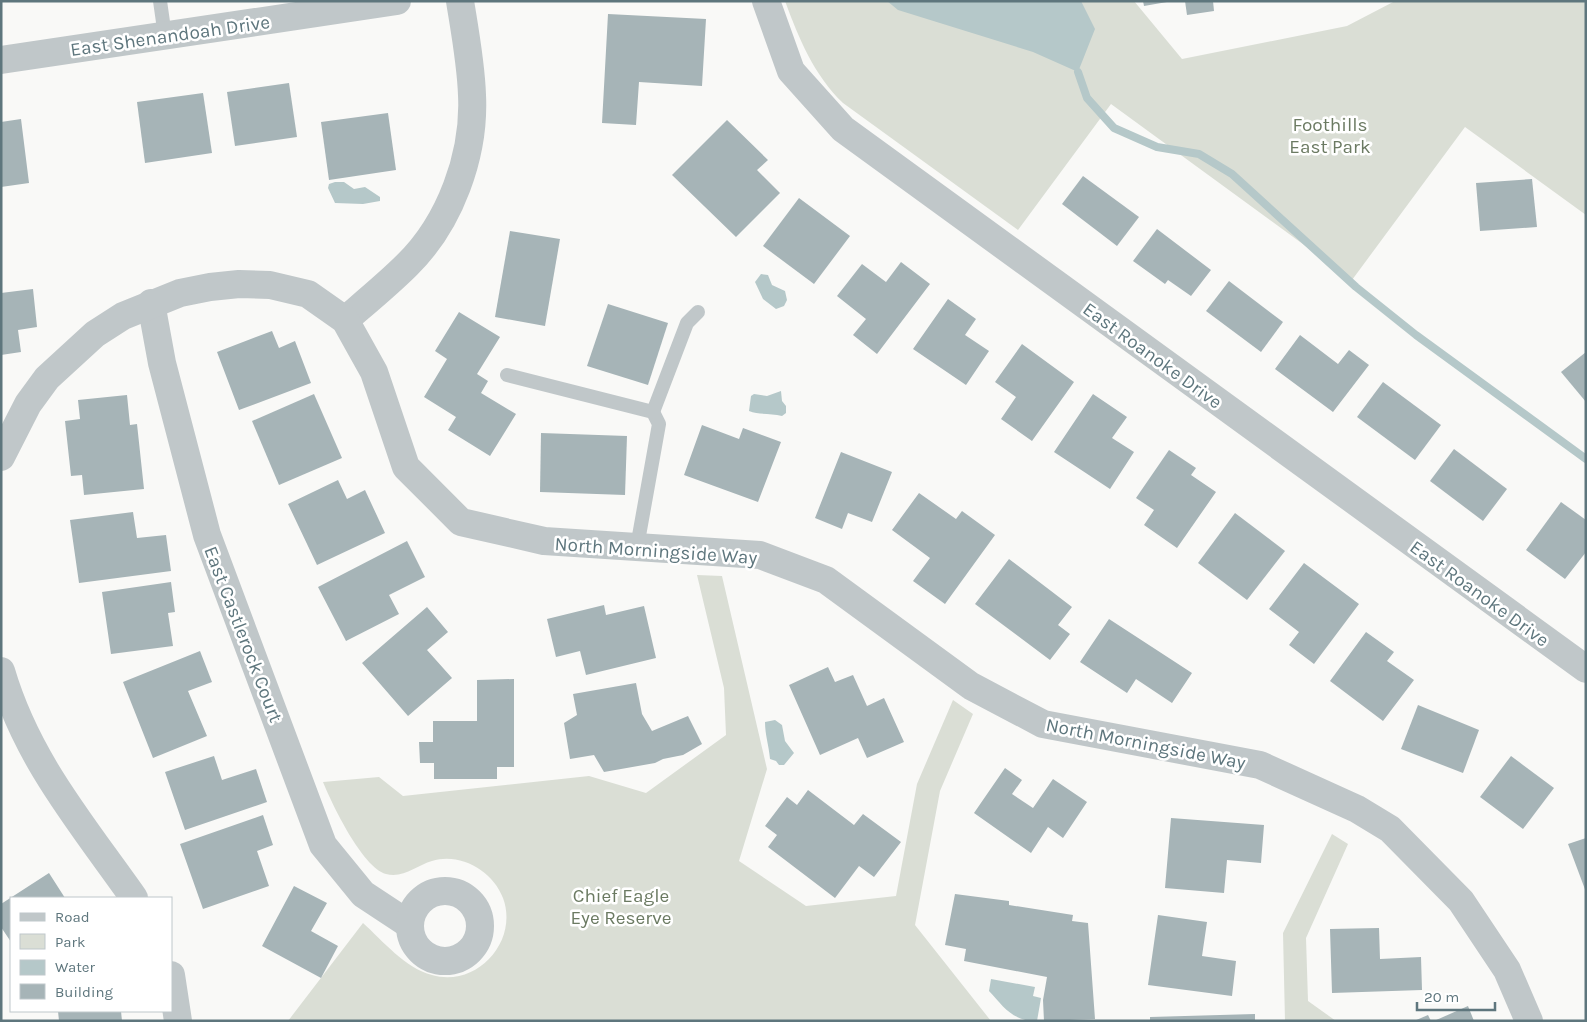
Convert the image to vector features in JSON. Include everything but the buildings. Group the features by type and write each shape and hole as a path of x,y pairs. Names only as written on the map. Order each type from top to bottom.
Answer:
{"street":[{"name":"East Shenandoah Drive","path":"1,60 397,1"},
{"path":"1,457 28,404 47,378 64,360 95,334 122,316 180,293 210,286 239,284 270,285 308,294 344,320 408,264 428,240 457,186 466,157 471,127 472,97 460,1"},
{"name":"East Roanoke Drive","path":"766,1 791,71 843,129 1582,658"},
{"name":"East Castlerock Court","path":"151,303 162,363 207,535 323,845 363,894 410,925"},
{"name":"North Morningside Way","path":"344,320 374,372 406,467 461,522 544,541 760,555 826,580 972,686 1043,724 1260,765 1357,809 1390,829 1461,901 1507,970 1529,1021"},
{"path":"1,671 18,722 47,776 133,897"},
{"path":"172,982 178,1021"}],"lane":[{"path":"160,1 165,36"},
{"path":"653,412 687,323 698,312"},
{"path":"507,375 653,412 660,424 637,548"}],"green space":[{"name":"Foothills East Park","path":"785,1 1134,1 1182,59 1347,26 1395,1 1586,1 1586,215 1465,127 1352,280 1111,104 1018,230 843,103 824,81 808,56"},
{"name":"Chief Eagle Eye Reserve","path":"697,575 722,576 767,769 739,861 806,906 896,896 917,784 953,700 973,714 940,791 915,925 991,1021 288,1021 363,923 395,953 413,966 432,975 449,977 464,974 478,968 499,945 505,930 506,914 503,898 492,880 474,866 454,859 443,859 426,863 398,875 386,874 377,869 367,860 349,834 323,782 379,777 403,796 589,776 646,793 726,735 724,688"},
{"path":"1332,834 1348,844 1306,938 1308,1001 1336,1021 1285,1021 1283,933"}],"water":[{"path":"887,1 1081,1 1095,29 1078,72 1033,52 898,10"},
{"path":"344,182 354,189 365,187 380,197 380,201 363,204 335,203 328,188 329,184"},
{"path":"761,274 768,275 772,285 785,291 787,300 784,306 776,309 763,299 755,282"},
{"path":"781,391 782,401 786,406 786,413 782,416 749,411 751,396 754,394 767,396"},
{"path":"775,720 782,725 785,741 794,753 784,765 779,765 776,761 770,759 765,722"},
{"path":"991,979 1035,987 1033,996 1041,998 1037,1021 1021,1019 1004,1008 989,991"}],"waterway":[{"path":"1078,72 1087,98 1114,128 1157,147 1199,154 1232,174 1356,287 1416,335 1586,459"}]}
